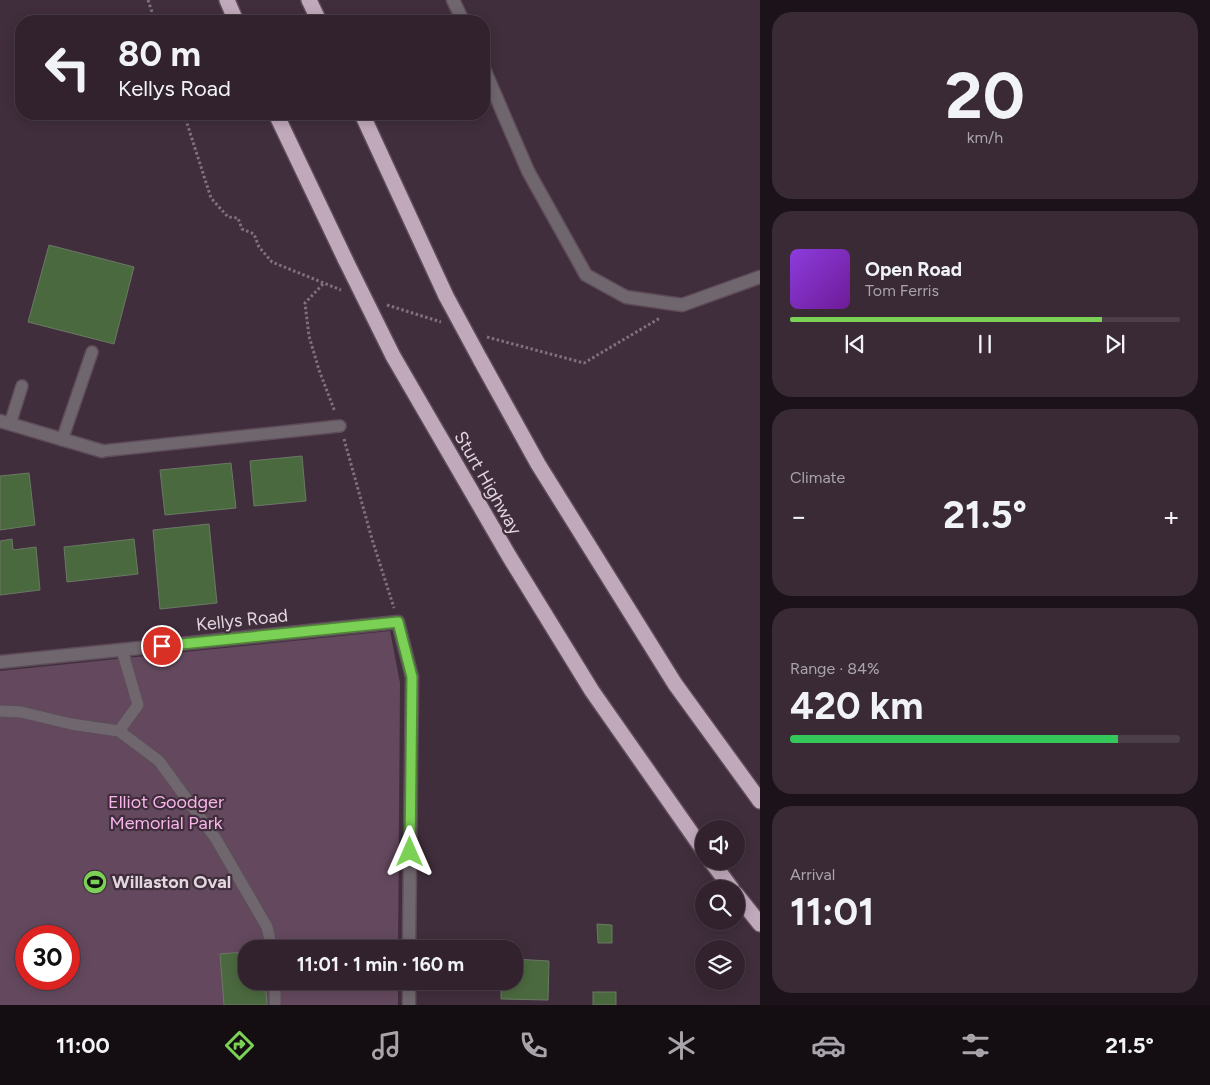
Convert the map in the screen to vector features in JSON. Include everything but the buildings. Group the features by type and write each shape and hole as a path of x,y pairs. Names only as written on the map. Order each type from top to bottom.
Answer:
{"highway":[{"path":"227,0 233,15"},
{"path":"309,0 316,15"},
{"name":"Sturt Highway","path":"279,120 393,356 509,556 592,691 695,838"},
{"path":"365,120 446,296 538,464 675,684 760,801"},
{"path":"745,905 760,924"}],"street":[{"path":"454,0 460,15"},
{"path":"490,83 528,171 586,275 626,297 682,305 760,277"},
{"path":"5,423 102,452"},
{"path":"398,622 412,677 410,940"},
{"name":"Kellys Road","path":"0,662 398,622"},
{"path":"409,990 409,1005"}],"lane":[{"path":"62,440 92,352"},
{"path":"5,423 22,386"},
{"path":"102,452 340,426"},
{"path":"119,731 138,705 122,650"},
{"path":"0,711 22,712 71,724 119,731 159,761 216,839 267,928 270,940"},
{"path":"275,990 275,1005"}],"path":[{"path":"148,0 152,15"},
{"path":"186,120 211,198 228,217 238,218 242,229 254,234 259,248 272,262 322,284 351,293"},
{"path":"322,284 305,303 309,336 319,370 340,426 398,622"},
{"path":"380,302 446,323"},
{"path":"484,336 584,363 682,305"}],"green space":[{"name":"Elliot Goodger Memorial Park","path":"390,631 400,683 398,940 238,940 238,990 398,990 398,1005 0,1005 0,671"}],"place":[{"name":"Willaston Oval","path":"95,882"}],"route":[{"path":"162,646 398,622 412,677 410,852"}]}
